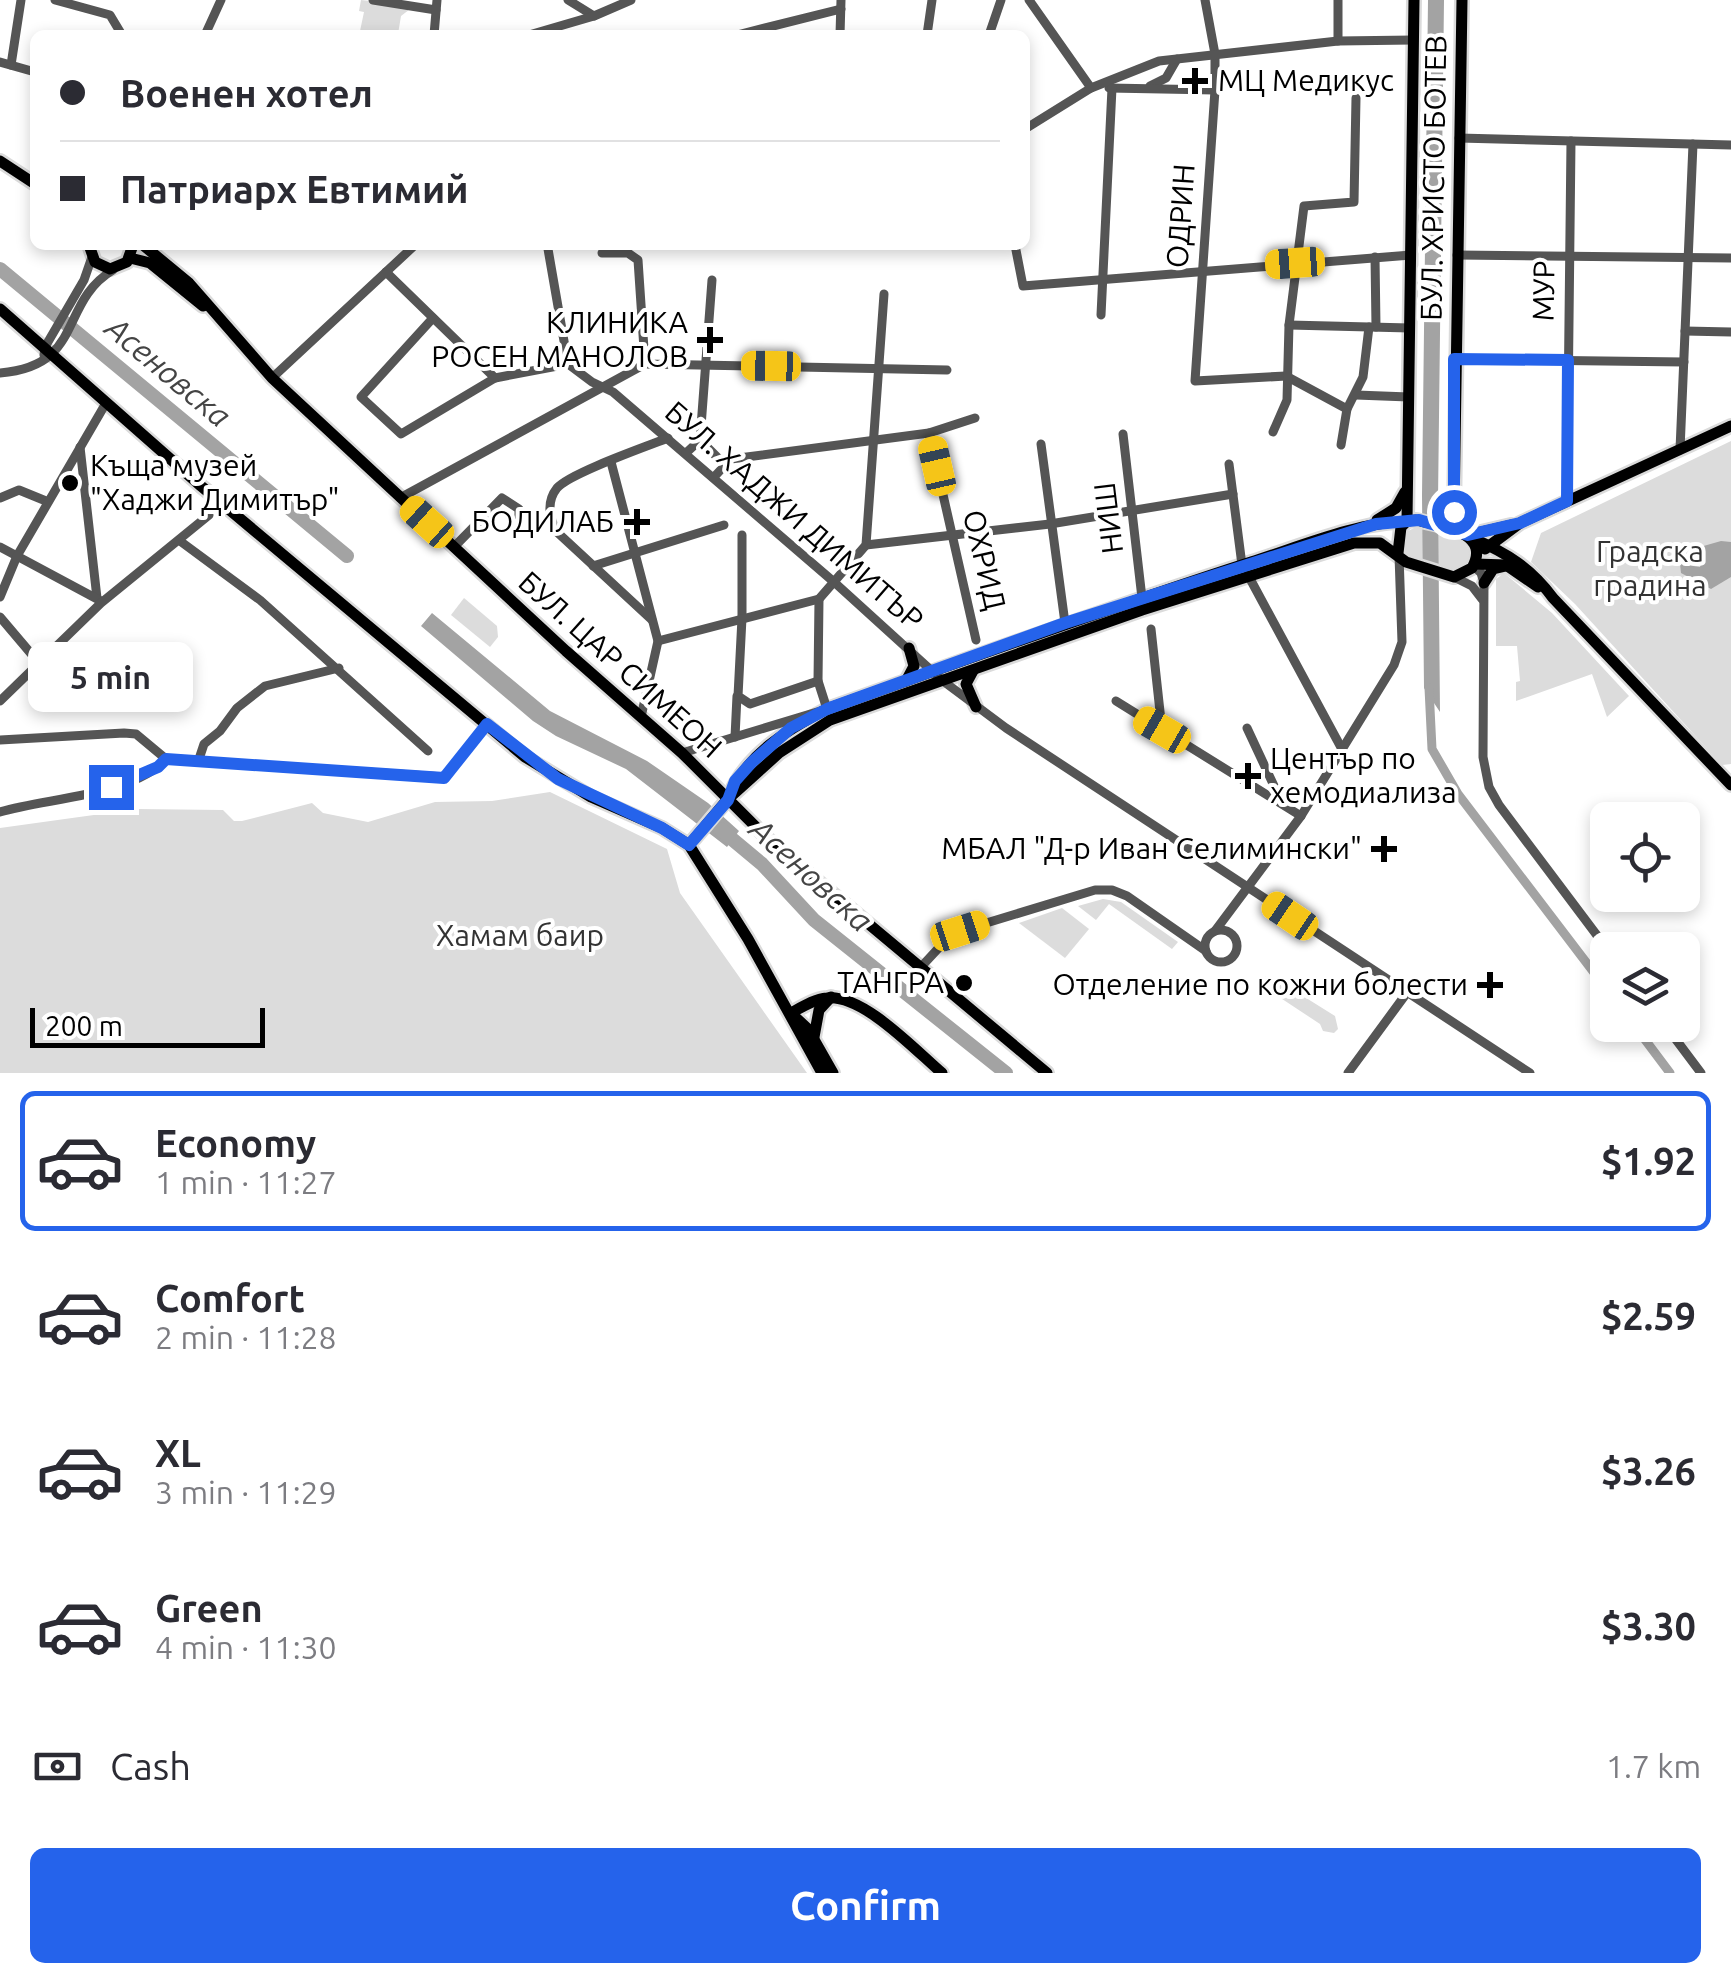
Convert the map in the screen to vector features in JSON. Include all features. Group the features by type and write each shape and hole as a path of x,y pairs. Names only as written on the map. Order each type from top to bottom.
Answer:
{"main road":[{"name":"БУЛ. ХРИСТО БОТЕВ","path":"1399,554 1398,535 1410,521 1414,0"},
{"name":"БУЛ. ХРИСТО БОТЕВ","path":"1462,0 1454,515 1477,550 1475,563"},
{"path":"0,161 30,181"},
{"name":"БУЛ. ЦАР СИМЕОН","path":"149,250 189,283 272,378 682,754 774,844 1047,1073"},
{"path":"90,251 99,265 115,268 132,252"},
{"name":"БУЛ. ЦАР СИМЕОН","path":"132,252 219,318"},
{"path":"0,309 47,355 200,486 558,779 693,840 803,1031 822,1073"},
{"path":"1475,563 1488,545 1520,523 1731,426"},
{"path":"728,800 735,781 770,745 791,728 827,709 906,681 974,670 1362,528 1396,508 1408,478"},
{"path":"1362,528 1410,521 1442,527 1469,535 1534,573 1553,598 1731,785"},
{"path":"1469,535 1520,523"},
{"path":"1505,553 1502,544 1506,532"},
{"path":"693,840 728,800 779,753 830,720 1065,623 1142,598 1358,542 1374,542 1417,566 1448,576 1475,563 1510,566 1553,598"},
{"path":"1484,583 1493,569 1510,566"},
{"path":"906,681 914,666 909,648"},
{"path":"974,670 966,684 976,707"},
{"path":"815,1042 815,1018 831,997"},
{"path":"791,1013 819,999 845,999 870,1013 942,1073"},
{"path":"803,1031 815,1042 833,1073"}],"street":[{"path":"6,64 21,0"},
{"path":"56,0 110,15 119,30"},
{"path":"208,30 221,0"},
{"path":"373,0 437,5 434,30"},
{"path":"568,0 594,16"},
{"path":"545,30 631,0"},
{"path":"928,30 932,0"},
{"path":"991,30 1000,0"},
{"path":"1029,0 1091,88"},
{"name":"ОДРИН","path":"1205,0 1215,54 1196,381 1286,376"},
{"path":"1338,0 1338,41"},
{"path":"754,30 841,4 840,30"},
{"path":"1030,126 1091,88 1159,61 1338,41 1413,40"},
{"path":"1143,89 1162,81 1174,61 1184,56"},
{"path":"1091,88 1214,90"},
{"path":"1101,314 1112,88"},
{"path":"1273,432 1287,400 1295,263 1304,206 1354,202 1356,98"},
{"path":"1460,138 1731,144"},
{"name":"МУР","path":"1567,501 1570,141"},
{"path":"1680,450 1692,144"},
{"path":"272,378 410,250"},
{"path":"433,318 361,397 401,434 495,378 568,364 548,250"},
{"path":"1015,250 1022,286 1411,256"},
{"path":"0,374 22,372 47,355 80,299 90,268 90,251"},
{"path":"602,253 628,253 638,260 646,364"},
{"path":"1457,255 1731,258"},
{"path":"1340,444 1347,409 1363,378 1373,327 1375,257"},
{"path":"80,299 115,268"},
{"path":"386,272 495,378"},
{"path":"686,453 700,440 712,280"},
{"path":"658,641 818,599 866,544 884,294"},
{"path":"1290,326 1410,328"},
{"path":"1685,331 1731,332"},
{"path":"1454,359 1684,362"},
{"name":"БУЛ. ХАДЖИ ДИМИТЪР","path":"568,364 613,392 686,453 976,707 1530,1073"},
{"path":"400,498 646,364 947,370"},
{"path":"1286,376 1347,409"},
{"path":"1356,396 1409,397"},
{"path":"0,596 16,556 46,501 106,403"},
{"path":"714,477 732,459 929,433 975,418"},
{"name":"ОХРИД","path":"929,433 976,640"},
{"name":"НИШ","path":"1123,434 1142,598"},
{"path":"652,620 558,533 552,523 550,502 561,484 668,438"},
{"path":"700,440 724,464"},
{"path":"80,444 99,601"},
{"path":"1041,444 1065,623"},
{"path":"611,462 658,641 640,717"},
{"path":"1229,464 1245,570 1343,751"},
{"path":"0,498 19,490 46,501"},
{"path":"866,544 1050,524 1232,494"},
{"path":"454,546 502,498 520,509 520,516"},
{"path":"0,702 99,601 209,515"},
{"path":"593,566 724,525"},
{"path":"735,737 742,535"},
{"path":"180,541 242,585 428,751"},
{"path":"0,547 99,601"},
{"path":"1206,951 1211,934 1301,816 1400,652 1399,554"},
{"path":"1475,563 1484,583 1484,756 1489,787 1595,932"},
{"path":"1400,580 1417,566"},
{"path":"1448,576 1474,588 1484,601"},
{"path":"682,754 827,709 818,681 818,599"},
{"path":"0,617 39,663"},
{"path":"1151,628 1162,730"},
{"path":"198,762 204,744 220,731 237,708 265,686 339,668"},
{"path":"737,693 741,701 750,704 818,681"},
{"path":"1116,701 1301,816"},
{"path":"0,740 136,734 166,759 444,778 487,724"},
{"path":"1247,728 1283,806"},
{"path":"0,812 88,795 135,778 166,759"},
{"path":"921,966 960,931 1096,890 1112,890 1127,896 1216,961 1232,957 1236,944 1230,933 1231,911"},
{"path":"1184,938 1230,933"},
{"path":"1348,1073 1406,994"},
{"path":"1678,1042 1701,1073"}],"green space":[{"path":"361,0 414,6 401,16 399,30 360,30 364,12 359,11"},
{"name":"Градска градина","path":"1731,441 1731,764 1722,765 1575,604 1531,562 1541,533"},
{"path":"1420,525 1461,538 1470,552 1466,565 1453,571 1407,555 1403,550 1406,532"},
{"path":"1504,573 1552,613 1629,696 1607,717 1592,674 1516,701 1516,682 1520,681 1517,646 1496,646 1496,579"},
{"path":"464,598 497,626 498,637 490,647 451,615"},
{"name":"Хамам баир","path":"550,792 667,849 680,893 807,1073 0,1073 0,828 137,809 223,810 234,821 242,821 312,803 323,813 368,822 435,802 492,801"},
{"path":"1103,899 1121,902 1178,942 1172,949 1109,904 1096,920 1078,906"},
{"path":"1062,908 1089,929 1065,958 1019,923"},
{"path":"1271,976 1335,1016 1338,1029 1334,1033 1323,1031 1320,1024 1264,987 1264,977"}],"shaded area":[{"path":"1428,0 1444,0 1438,500 1440,712 1424,688 1422,496"},
{"path":"1731,542 1731,577 1711,589 1681,573 1680,564 1700,567 1700,547"},
{"path":"432,613 550,711 647,761 708,803 739,831 727,847 626,769 533,721 421,626"}],"waterway":[{"name":"Асеновска","path":"0,269 347,556"},
{"path":"1429,688 1432,749 1458,794 1590,967"},
{"name":"Асеновска","path":"720,829 762,864 814,920 1006,1073"},
{"path":"1647,1042 1670,1073"}],"place":[{"name":"МЦ Медикус","path":"1195,81"},
{"name":"КЛИНИКА РОСЕН МАНОЛОВ","path":"710,340"},
{"name":"Къща музей \"Хаджи Димитър\"","path":"70,483"},
{"name":"БОДИЛАБ","path":"637,522"},
{"name":"Център по хемодиализа","path":"1248,776"},
{"name":"МБАЛ \"Д-р Иван Селимински\"","path":"1384,849"},
{"name":"ТАНГРА","path":"964,983"},
{"name":"Отделение по кожни болести","path":"1490,985"}],"route":[{"path":"111,787 158,767 166,759 444,778 487,724 558,779 676,835 689,845 728,800 735,781 752,762 791,728 827,709 1065,623 1376,524 1419,520 1468,535 1520,523 1567,501 1568,360 1454,359 1454,512"}]}
